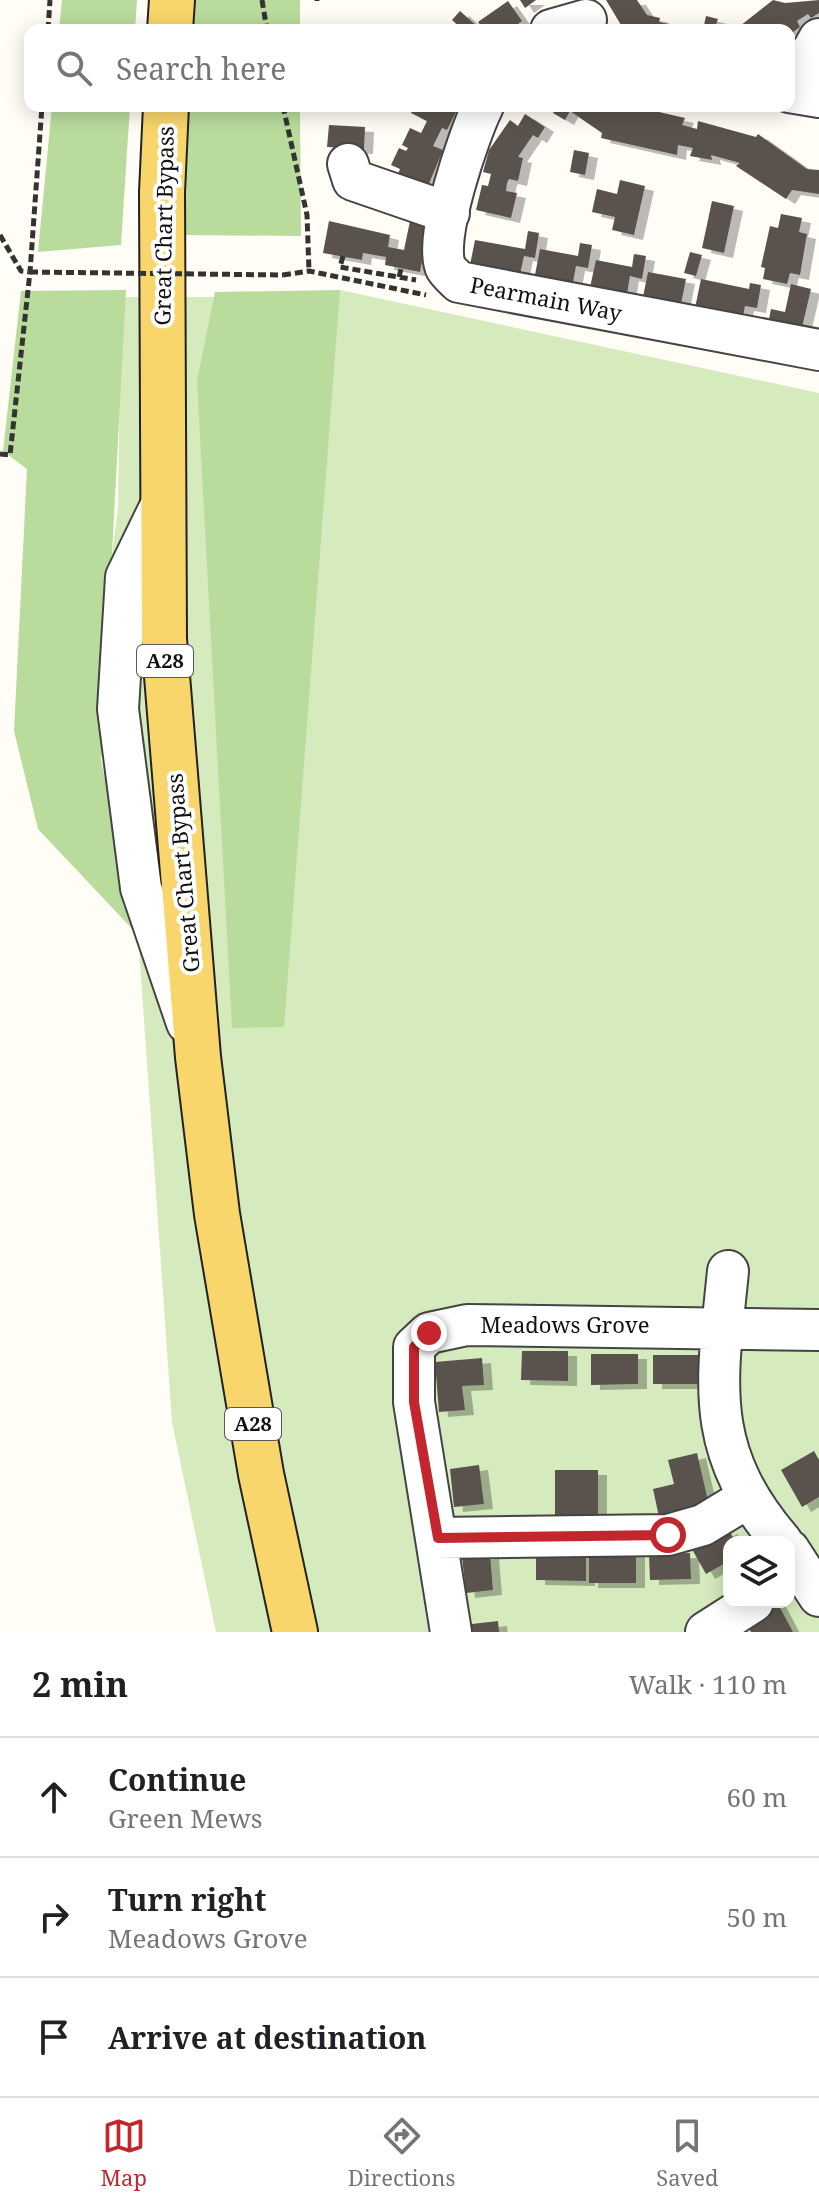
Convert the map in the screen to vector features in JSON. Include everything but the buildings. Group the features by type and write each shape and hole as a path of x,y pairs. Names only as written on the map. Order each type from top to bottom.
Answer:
{"main road":[{"path":"170,24 172,0"},
{"name":"Great Chart Bypass","path":"166,112 162,192 161,505 164,639 198,1057 220,1230 261,1474 295,1632"}],"street":[{"path":"795,81 819,39"},
{"path":"795,93 819,97"},
{"name":"Pearmain Way","path":"480,112 468,136 442,236 445,268 459,282 819,350"},
{"path":"348,164 353,180 449,213"},
{"path":"728,1271 717,1389 723,1441 749,1497 796,1567"},
{"name":"Meadows Grove","path":"451,1632 414,1402 414,1347 429,1333 467,1325 819,1330"},
{"path":"438,1538 668,1535 703,1525 749,1497"},
{"path":"706,1632 744,1608"}],"path":[{"path":"48,24 50,0"},
{"path":"262,0 266,24"},
{"path":"0,454 10,455 30,272 42,112"},
{"path":"284,112 307,215 309,271"},
{"path":"0,235 21,271 283,275"},
{"path":"343,256 340,267 428,282"},
{"path":"399,277 401,269"}],"green space":[{"path":"62,0 137,0 135,24 60,24"},
{"path":"193,0 300,0 300,24 191,24"},
{"path":"51,112 130,112 121,245 38,252"},
{"path":"187,112 300,112 301,236 181,235"},
{"path":"126,290 101,760 137,934 38,829 14,731 27,469 3,451 21,291"},
{"path":"340,290 819,393 819,1632 216,1632 172,1422 138,934 119,915 104,615 118,509 121,297 330,297"},
{"path":"340,290 284,1027 232,1028 197,381 215,292"}],"route":[{"path":"429,1333 414,1347 414,1402 438,1538 539,1534 668,1535"}]}
